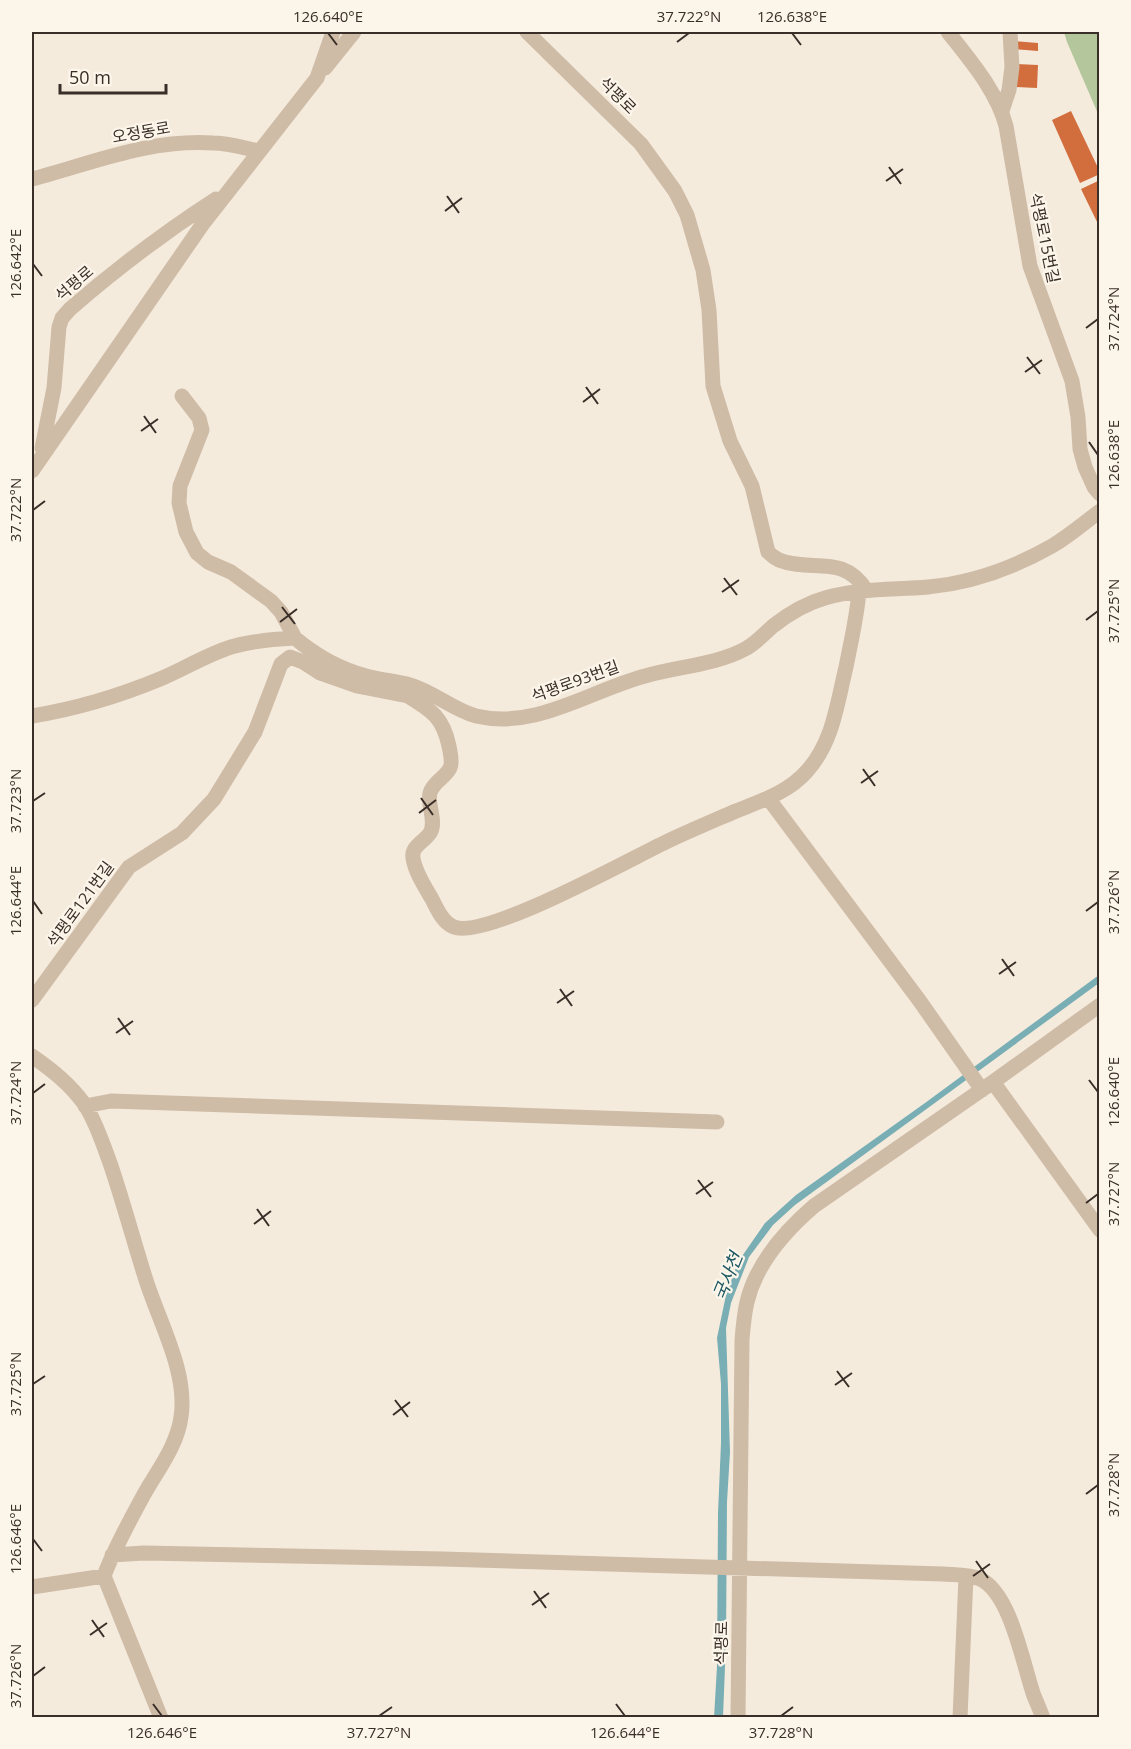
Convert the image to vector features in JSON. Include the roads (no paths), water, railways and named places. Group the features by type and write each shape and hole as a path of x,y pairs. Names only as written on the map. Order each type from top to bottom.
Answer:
{"street":[{"name":"석평로","path":"36,464 202,225 317,78 333,32"},
{"path":"317,78 354,32"},
{"name":"석평로","path":"527,32 641,144 675,191 687,215 703,270 709,310 713,386 730,441 752,486 768,552 778,560 837,567 850,572 860,581 862,590"},
{"name":"석평로15번길","path":"948,32 981,77 1002,111 1030,266 1072,381 1080,449 1094,487 1100,494"},
{"path":"1002,111 1009,90 1012,67 1010,32"},
{"name":"오정동로","path":"32,179 148,146 215,142 259,151"},
{"name":"석평로","path":"36,464 54,388 59,327 62,318 125,264 183,220 226,193"},
{"name":"석평로93번길","path":"182,396 199,418 202,430 180,486 180,503 186,532 197,553 208,562 231,572 271,602 281,612 305,655 410,691 428,691 473,715 495,719 534,716 566,706 625,681 726,657 746,649 775,625 823,598 862,590 929,586 963,580 1011,566 1054,545 1100,511"},
{"path":"410,691 437,716 450,749 450,768 430,792 432,828 415,848 412,856 420,877 445,921 453,927 476,927 559,895 696,828 768,798 806,773 825,743 833,725 862,590"},
{"path":"32,716 71,708 135,689 232,647 266,640 295,638"},
{"name":"석평로121번길","path":"32,1000 129,867 182,833 214,799 255,732 281,664 290,657 305,655"},
{"path":"768,798 893,965 965,1066 984,1086 1100,1230"},
{"name":"석평로","path":"738,1718 742,1340 747,1300 756,1277 783,1236 814,1206 1100,1005"},
{"path":"32,1056 56,1073 85,1106 104,1147 145,1279 175,1362 182,1397 181,1417 171,1448 112,1555 104,1576 161,1718"},
{"path":"85,1106 111,1101 717,1122"},
{"path":"112,1555 144,1553 714,1567 979,1578 998,1595 1015,1634 1034,1697 1043,1718"},
{"path":"32,1587 104,1576"},
{"path":"960,1718 966,1576"}],"water":[{"path":"1099,975 1099,983 795,1205 773,1225 749,1257 731,1303 726,1328 730,1452 727,1502 726,1642 723,1717 714,1718 721,1443 721,1384 717,1338 726,1295 738,1262 765,1223 796,1195"}],"water label":[{"name":"국사천","path":"727,1276"}]}
